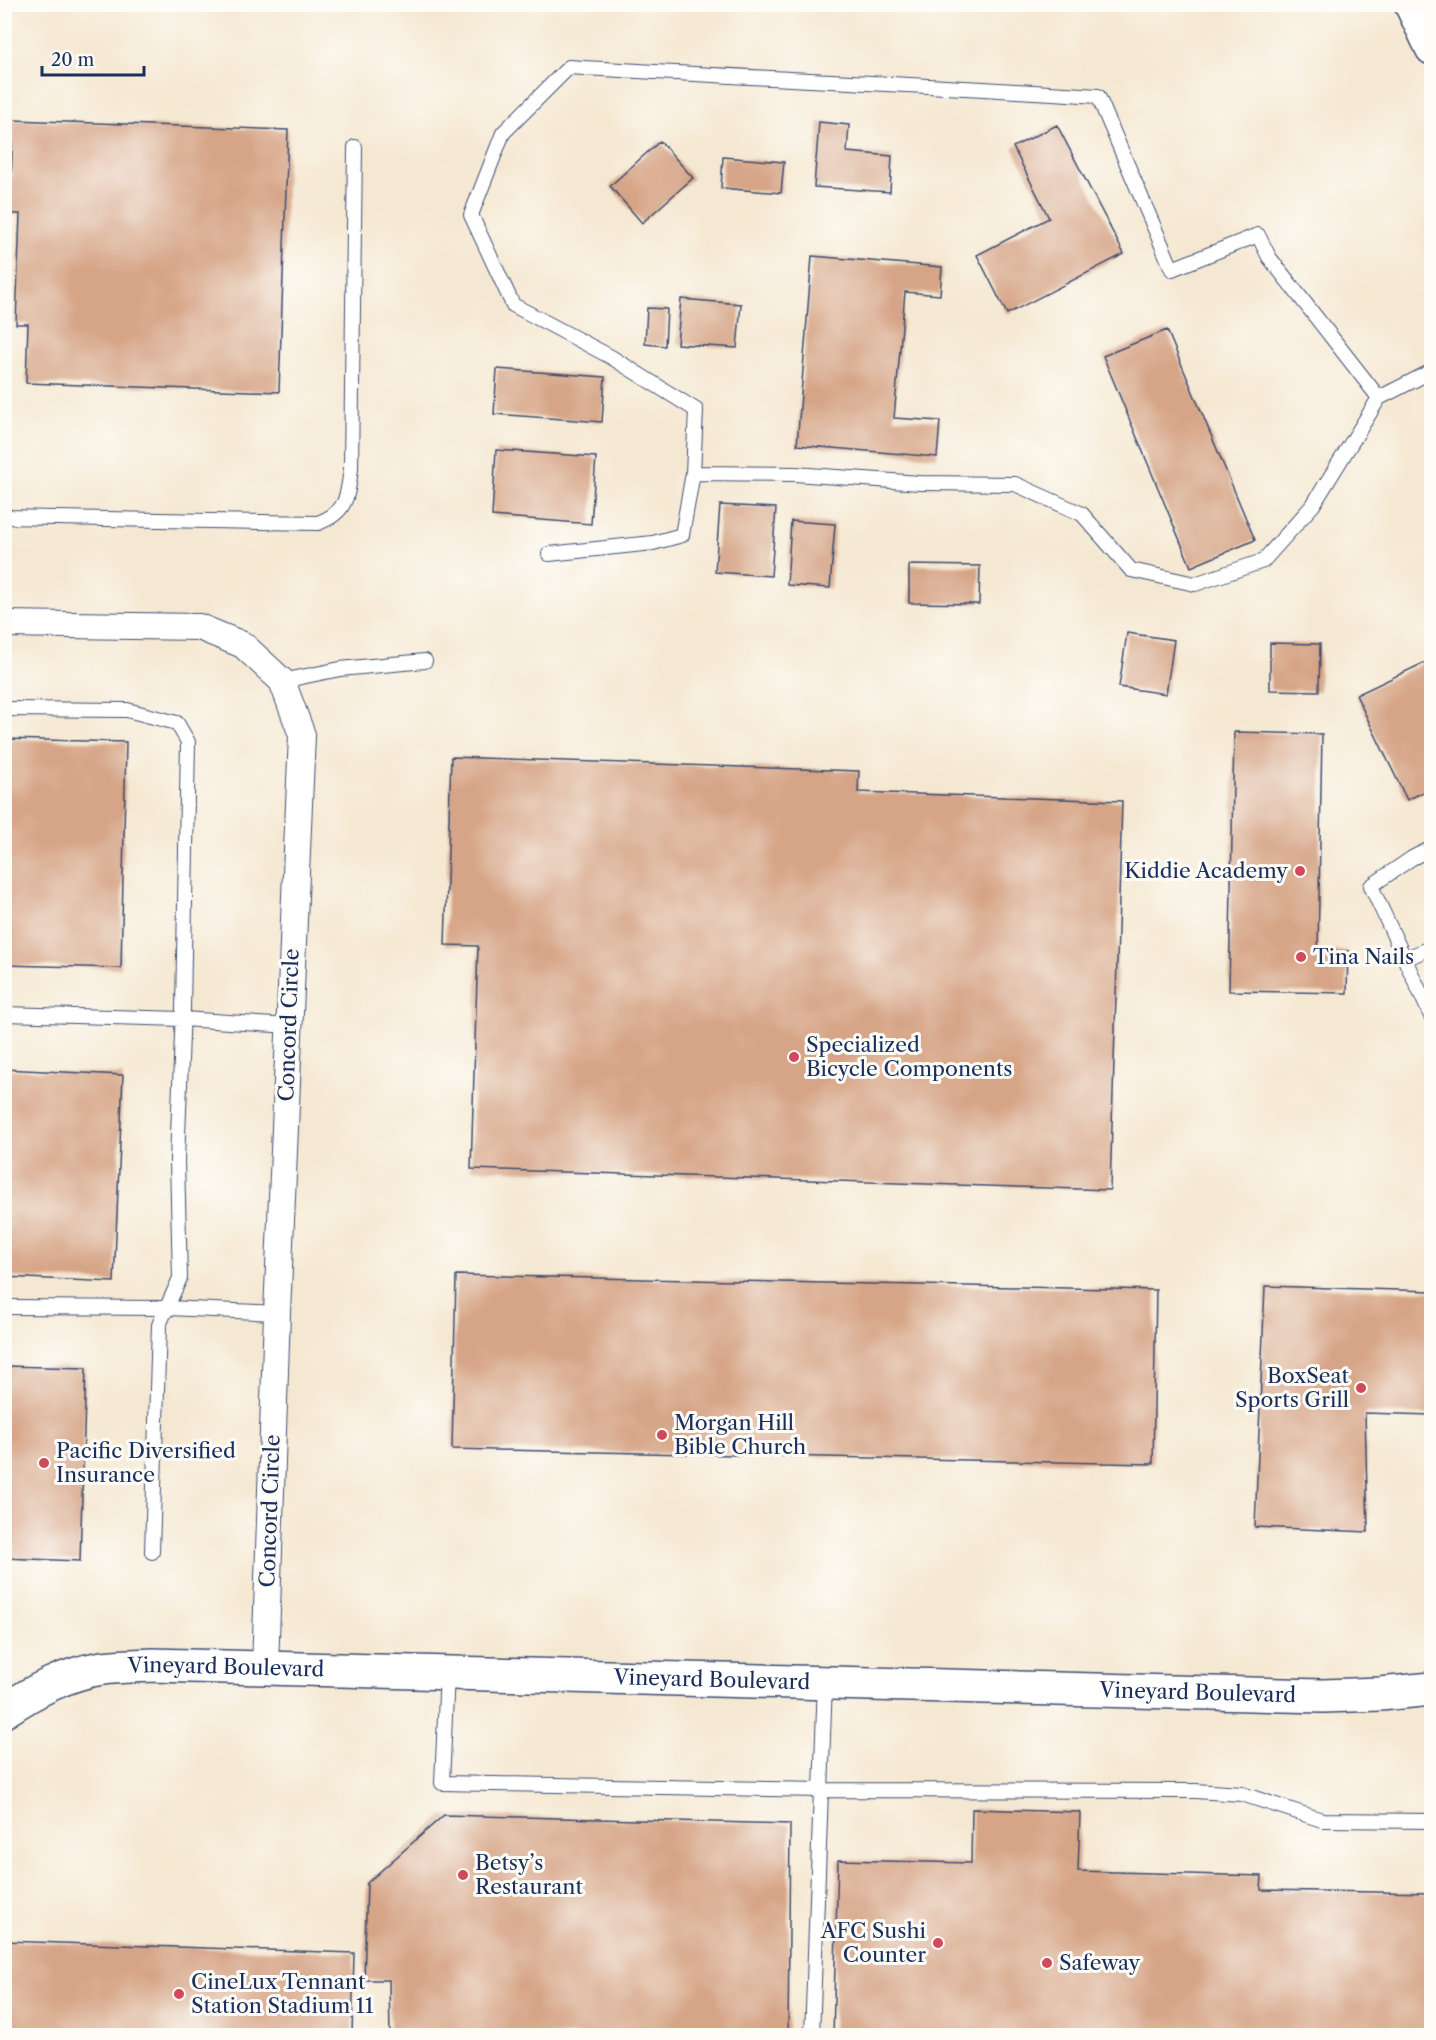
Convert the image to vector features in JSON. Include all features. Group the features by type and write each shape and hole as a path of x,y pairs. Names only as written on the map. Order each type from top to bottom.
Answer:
{"street":[{"path":"1411,4 1431,48"},
{"name":"Concord Circle","path":"4,624 199,627 243,645 282,681 302,735 277,1313 265,1668"},
{"name":"Vineyard Boulevard","path":"4,1711 29,1694 57,1680 101,1668 153,1665 1323,1696 1431,1689"}],"lane":[{"path":"549,554 653,543 682,535 693,472 696,410 611,357 513,305 471,215 503,133 569,68 951,86 1098,96 1172,269 1258,235 1269,257 1379,398"},
{"path":"4,518 318,523 333,517 342,507 348,491 351,469 355,147"},
{"path":"693,472 795,474 920,483 1015,484 1082,514 1131,570 1195,584 1263,561 1313,505 1379,398 1431,371"},
{"path":"282,681 340,669 425,661"},
{"path":"4,709 128,710 177,723 188,742 183,1019 177,1161 180,1278 159,1325 152,1552"},
{"path":"1431,848 1371,886 1431,1018"},
{"path":"1405,959 1431,947"},
{"path":"4,1014 183,1019 290,1026"},
{"path":"4,1306 168,1308 277,1313"},
{"path":"447,1673 442,1783 821,1790 1206,1792 1242,1794 1322,1820 1431,1821"},
{"path":"812,2036 825,1682"}],"building":[{"path":"13,120 288,130 279,392 26,383 28,324 16,324 20,214 10,214"},
{"path":"819,122 849,125 847,152 892,156 890,192 814,187"},
{"path":"1057,125 1124,254 1007,314 977,255 1049,218 1013,147"},
{"path":"660,141 693,178 642,223 610,186"},
{"path":"723,157 784,162 781,193 721,188"},
{"path":"812,256 942,267 940,295 905,292 894,418 940,421 937,457 797,445"},
{"path":"681,299 741,304 737,348 677,344"},
{"path":"647,308 667,309 665,346 645,344"},
{"path":"1167,330 1255,540 1191,567 1103,356"},
{"path":"497,369 605,377 602,422 494,414"},
{"path":"496,450 596,457 591,524 492,516"},
{"path":"720,505 776,508 771,576 715,572"},
{"path":"791,521 835,524 830,588 787,585"},
{"path":"909,565 980,566 979,604 909,603"},
{"path":"1127,633 1174,640 1166,694 1119,687"},
{"path":"1270,643 1320,644 1319,691 1270,690"},
{"path":"1432,659 1432,788 1407,800 1356,695"},
{"path":"1234,732 1322,734 1318,951 1348,951 1347,993 1229,991"},
{"path":"4,739 126,742 121,968 4,965"},
{"name":"Specialized Bicycle Components","path":"451,757 859,771 858,792 1122,801 1110,1190 471,1169 478,946 445,945"},
{"path":"4,1069 123,1075 114,1282 4,1277"},
{"path":"456,1275 1156,1290 1153,1464 452,1449"},
{"path":"1265,1286 1432,1291 1432,1415 1365,1413 1368,1532 1255,1527"},
{"name":"Pacific Diversified Insurance","path":"4,1366 86,1368 80,1561 4,1558"},
{"name":"Safeway","path":"972,1809 1080,1812 1078,1871 1262,1876 1261,1890 1432,1893 1432,2036 833,2036 838,1860 971,1863"},
{"path":"444,1815 790,1824 788,2036 390,2036 389,1980 364,1980 367,1883"},
{"name":"CineLux Tennant Station Stadium 11","path":"4,1941 354,1953 352,2036 4,2036"}],"place":[{"name":"Kiddie Academy","path":"1300,871"},
{"name":"Tina Nails","path":"1301,957"},
{"name":"Specialized Bicycle Components","path":"794,1057"},
{"name":"BoxSeat Sports Grill","path":"1361,1388"},
{"name":"Morgan Hill Bible Church","path":"662,1435"},
{"name":"Pacific Diversified Insurance","path":"44,1463"},
{"name":"Betsy’s Restaurant","path":"463,1875"},
{"name":"AFC Sushi Counter","path":"938,1943"},
{"name":"Safeway","path":"1047,1963"},
{"name":"CineLux Tennant Station Stadium 11","path":"179,1994"}]}
